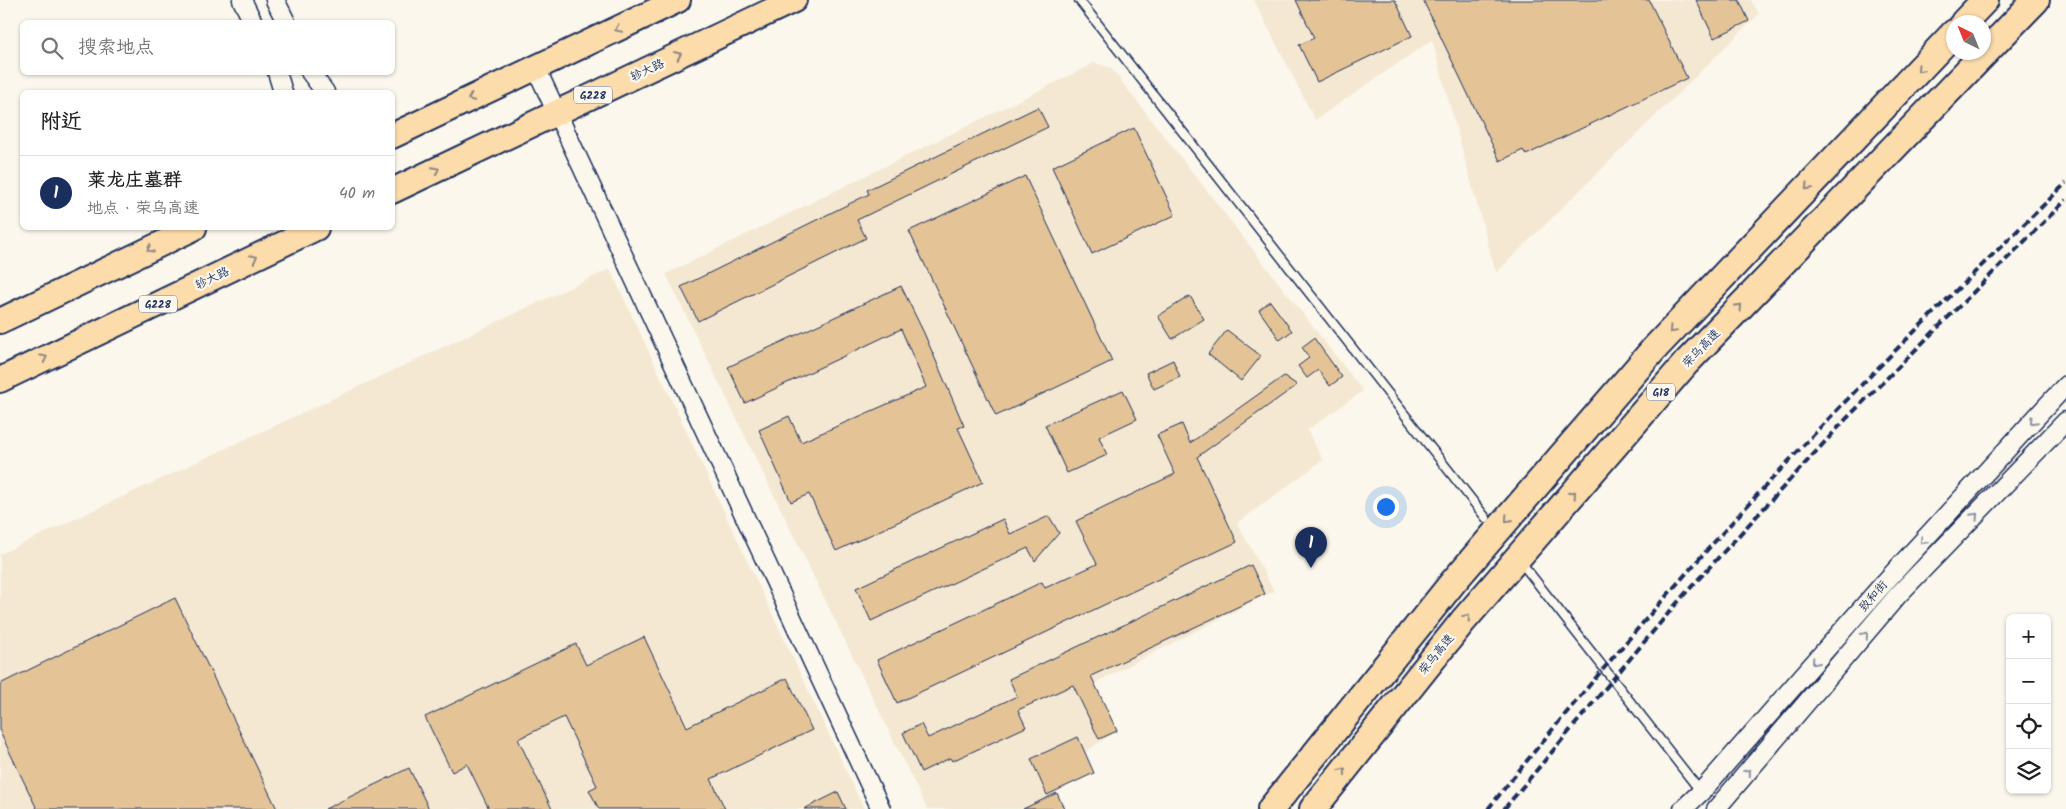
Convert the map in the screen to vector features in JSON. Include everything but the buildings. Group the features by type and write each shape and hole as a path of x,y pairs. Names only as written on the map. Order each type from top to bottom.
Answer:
{"highway":[{"path":"399,128 536,68 678,0"},
{"name":"轸大路","path":"395,190 794,0"},
{"path":"1971,15 1985,0"},
{"name":"荣乌高速","path":"1313,809 1463,621 1686,363 2036,0"},
{"name":"G18","path":"1271,809 1454,582 1654,349 1946,42"},
{"path":"0,321 190,230"},
{"name":"轸大路","path":"0,380 312,230"}],"street":[{"path":"242,0 252,20"},
{"path":"275,0 285,20"},
{"path":"536,68 881,809"},
{"path":"278,75 282,90"},
{"path":"312,75 323,90"},
{"name":"致和街","path":"1687,807 1885,582 2066,385"},
{"name":"致和街","path":"1716,809 1898,596 2066,421"},
{"path":"1701,792 1716,809"}],"lane":[{"path":"1079,0 1486,518"},
{"path":"1524,566 1701,792"}],"shaded area":[{"path":"1254,0 1751,0 1759,14 1496,273 1432,40 1315,120"},
{"path":"1095,63 1111,68 1363,391 1307,430 1323,460 1237,523 1274,591 1095,683 1117,731 1085,752 1094,773 1053,789 1064,809 927,809 666,274"},
{"path":"610,269 864,809 0,809 0,554"}],"railway":[{"path":"1488,809 1658,605 1792,457 1866,380 2066,183"},
{"path":"1504,809 1682,597 1847,418 2066,200"}],"place":[{"name":"莱龙庄墓群","path":"1311,568"}]}
